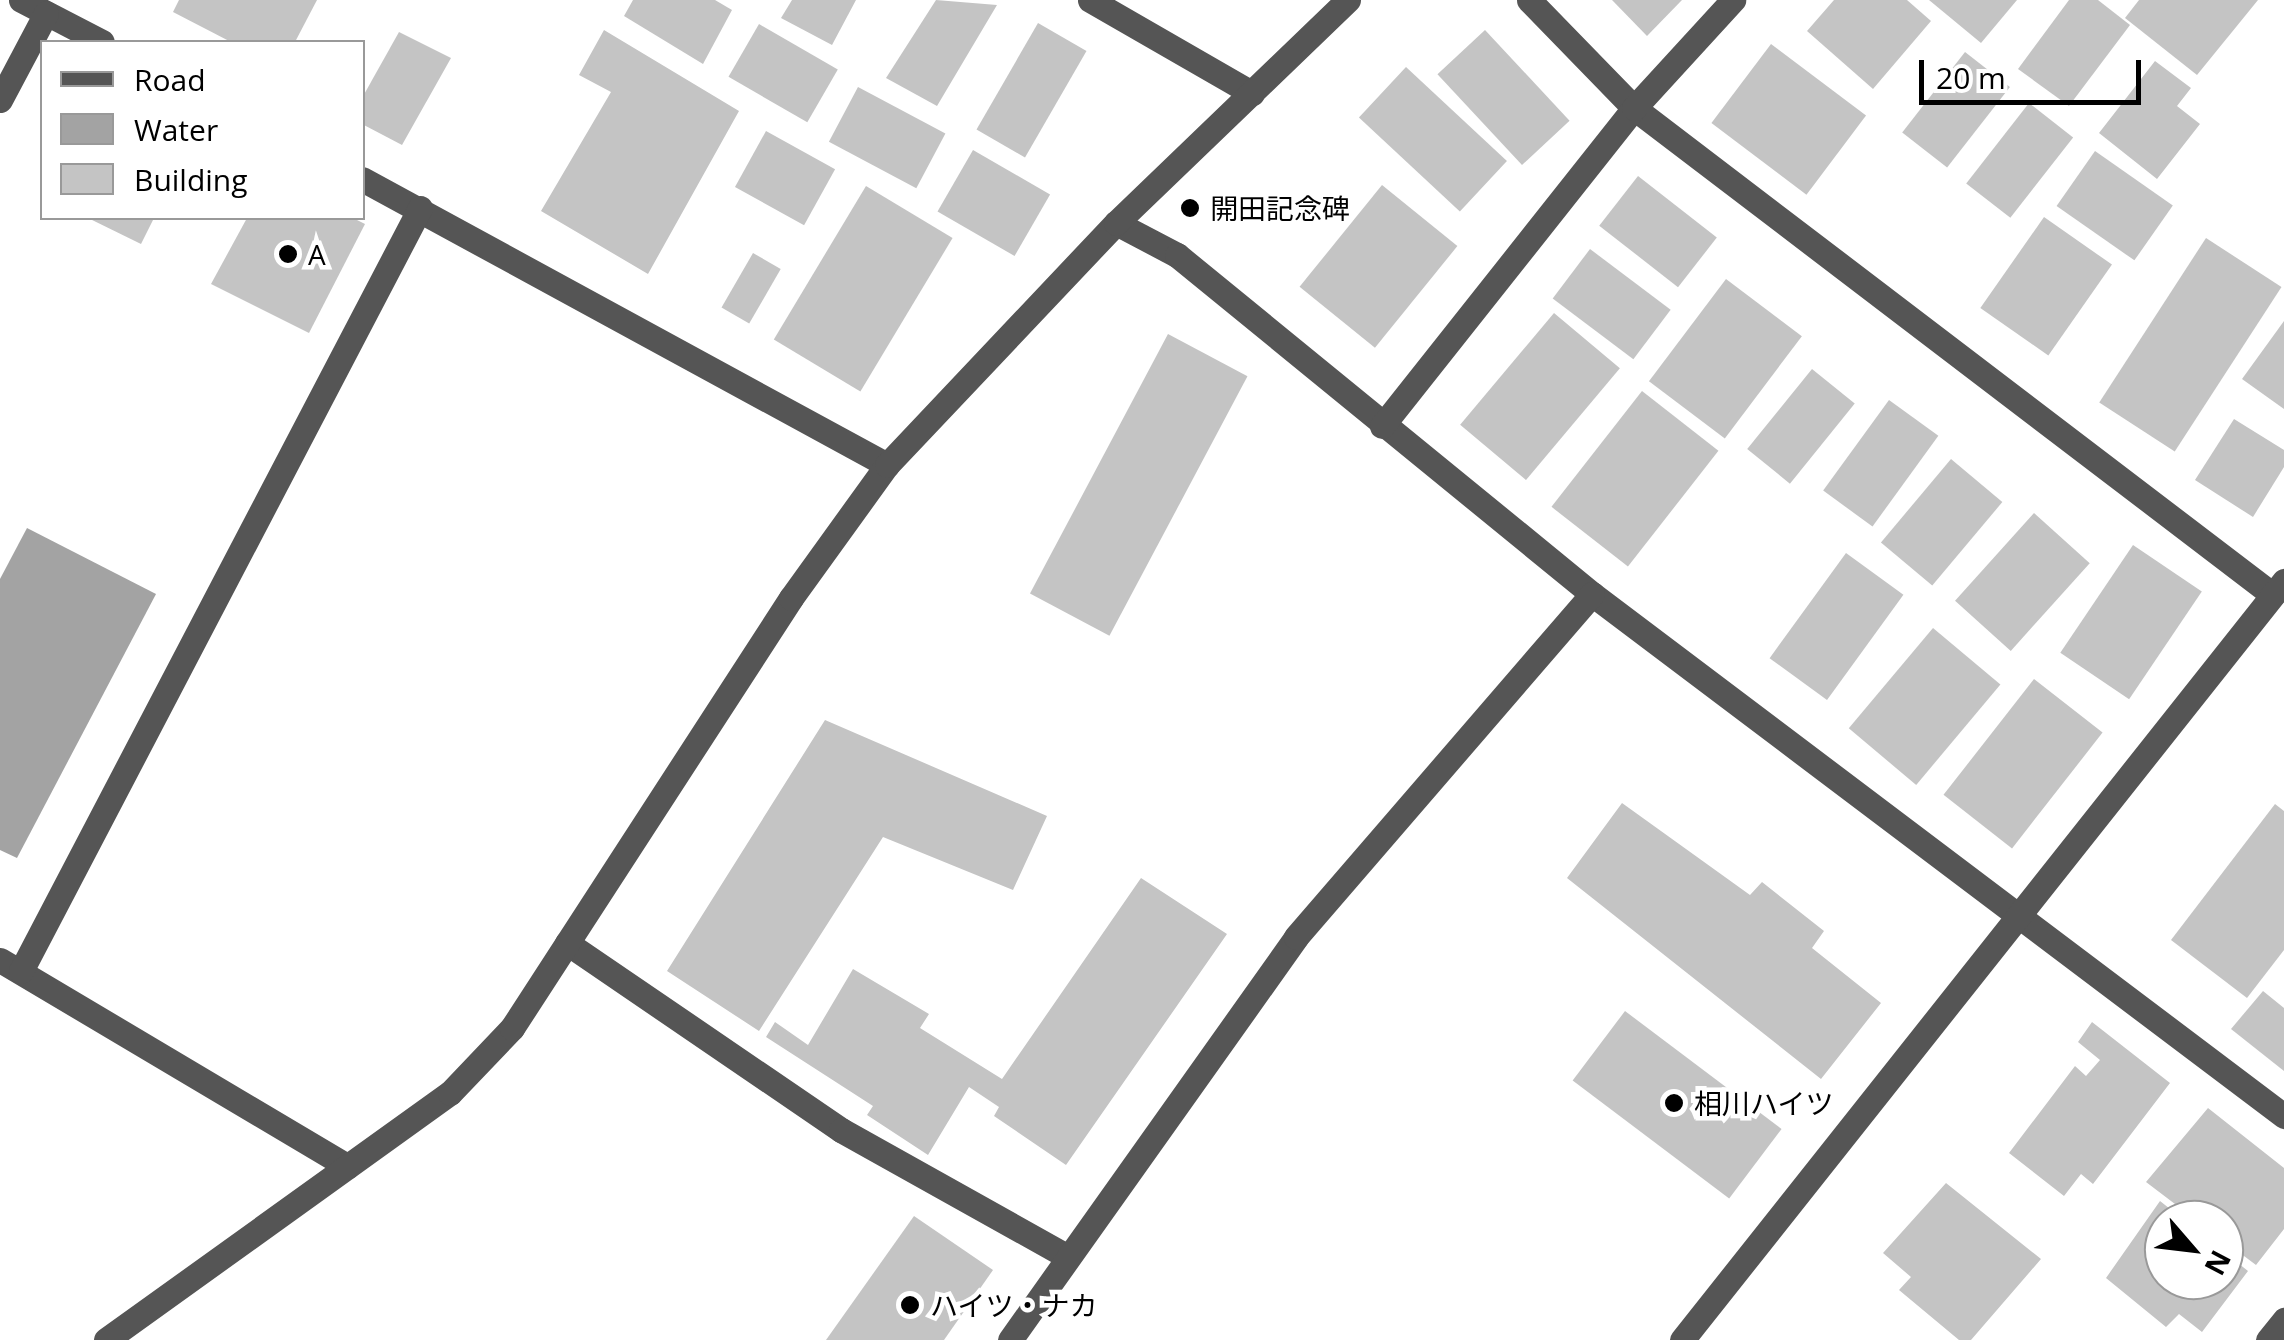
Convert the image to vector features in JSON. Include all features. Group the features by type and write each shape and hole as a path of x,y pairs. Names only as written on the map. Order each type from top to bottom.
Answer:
{"street":[{"path":"22,0 98,40"},
{"path":"1090,0 1252,93"},
{"path":"106,1340 450,1094 512,1028 791,598 887,465 1116,223 1348,0"},
{"path":"1529,0 1634,108 2278,588 1682,1340"},
{"path":"1382,426 1634,108 1733,0"},
{"path":"0,100 46,13"},
{"path":"365,180 887,465"},
{"path":"348,1166 10,966 420,208"},
{"path":"1116,223 1178,255 1382,426 1592,594 2284,1116"},
{"path":"1010,1340 1296,937 1592,594"},
{"path":"567,943 841,1130 1068,1258"},
{"path":"2268,1340 2284,1320"}],"water":[{"path":"27,528 156,594 17,858 0,850 0,579"}],"building":[{"path":"179,0 317,0 296,40 227,40 173,12"},
{"path":"633,0 715,0 732,10 703,64 624,16"},
{"path":"792,0 856,0 832,45 781,18"},
{"path":"936,0 997,5 937,106 886,78"},
{"path":"1612,0 1682,0 1647,36"},
{"path":"1834,0 1907,0 1931,21 1873,89 1807,31"},
{"path":"1929,0 2017,0 1981,43"},
{"path":"2069,0 2098,0 2130,25 2069,106 2018,69"},
{"path":"2139,0 2258,0 2197,75 2125,18"},
{"path":"1038,23 1086,51 1025,158 976,130"},
{"path":"759,24 838,70 807,122 728,77"},
{"path":"604,30 739,111 648,274 541,211 611,92 579,75"},
{"path":"1485,30 1570,121 1522,165 1437,74"},
{"path":"399,32 451,58 402,145 365,126 365,93"},
{"path":"1771,44 1866,116 1806,195 1711,123"},
{"path":"1965,52 2010,87 1947,167 1902,132"},
{"path":"2155,61 2191,88 2177,106 2200,124 2157,179 2099,133"},
{"path":"1406,67 1507,161 1460,212 1359,117"},
{"path":"858,87 945,133 916,188 829,142"},
{"path":"2029,103 2073,137 2010,218 1966,183"},
{"path":"766,131 835,169 804,225 735,187"},
{"path":"973,150 1050,194 1015,256 938,211"},
{"path":"2095,151 2173,205 2134,260 2057,206"},
{"path":"1638,176 1717,238 1678,287 1599,226"},
{"path":"1382,185 1457,246 1375,348 1300,287"},
{"path":"866,186 953,238 860,391 774,339"},
{"path":"2044,217 2112,265 2048,356 1980,308"},
{"path":"92,220 153,220 141,244"},
{"name":"A","path":"246,220 357,220 365,224 309,333 211,284"},
{"path":"2206,238 2281,287 2175,451 2099,402"},
{"path":"1590,249 1671,310 1633,359 1553,299"},
{"path":"753,253 781,269 749,324 722,308"},
{"path":"1726,279 1802,336 1725,438 1649,381"},
{"path":"1554,313 1620,368 1526,480 1460,425"},
{"path":"2284,321 2284,409 2242,379"},
{"path":"1168,334 1247,376 1109,636 1030,594"},
{"path":"1812,369 1855,404 1790,484 1747,449"},
{"path":"1642,391 1718,451 1628,567 1551,507"},
{"path":"1889,400 1938,436 1873,526 1823,491"},
{"path":"2234,419 2284,450 2284,467 2253,517 2195,480"},
{"path":"1951,459 2002,502 1932,586 1881,542"},
{"path":"2034,513 2090,563 2011,651 1955,601"},
{"path":"2133,545 2202,591 2129,699 2060,653"},
{"path":"1846,553 1903,595 1827,700 1770,658"},
{"path":"1933,628 2000,685 1916,785 1849,728"},
{"path":"2034,679 2103,733 2012,848 1943,795"},
{"path":"825,720 1047,816 1013,890 883,837 759,1031 667,971"},
{"path":"1622,803 1750,895 1762,882 1824,931 1812,948 1881,1003 1821,1079 1567,878"},
{"path":"2275,804 2284,811 2284,950 2247,998 2171,940"},
{"path":"1141,878 1227,934 1066,1165 994,1116 999,1107 969,1087 928,1155 867,1115 873,1106 766,1037 775,1022 808,1045 853,969 929,1014 920,1028 1002,1079"},
{"path":"2263,991 2284,1008 2284,1071 2231,1029"},
{"name":"相川ハイツ","path":"1625,1011 1782,1129 1729,1198 1573,1080"},
{"path":"2092,1022 2170,1083 2093,1184 2081,1174 2064,1196 2009,1153 2075,1066 2086,1076 2100,1060 2078,1042"},
{"path":"2208,1108 2284,1168 2284,1229 2256,1265 2244,1256 2244,1200 2170,1200 2146,1182"},
{"path":"1946,1183 2041,1259 1971,1340 1959,1340 1899,1290 1911,1277 1883,1253"},
{"name":"ハイツ・ナカ","path":"914,1216 993,1270 944,1340 826,1340"},
{"path":"2144,1224 2144,1300 2226,1300 2202,1332 2179,1314 2166,1327 2106,1278"}],"place":[{"name":"開田記念碑","path":"1190,208"},
{"name":"A","path":"288,254"},
{"name":"相川ハイツ","path":"1674,1103"},
{"name":"ハイツ・ナカ","path":"910,1305"}]}
